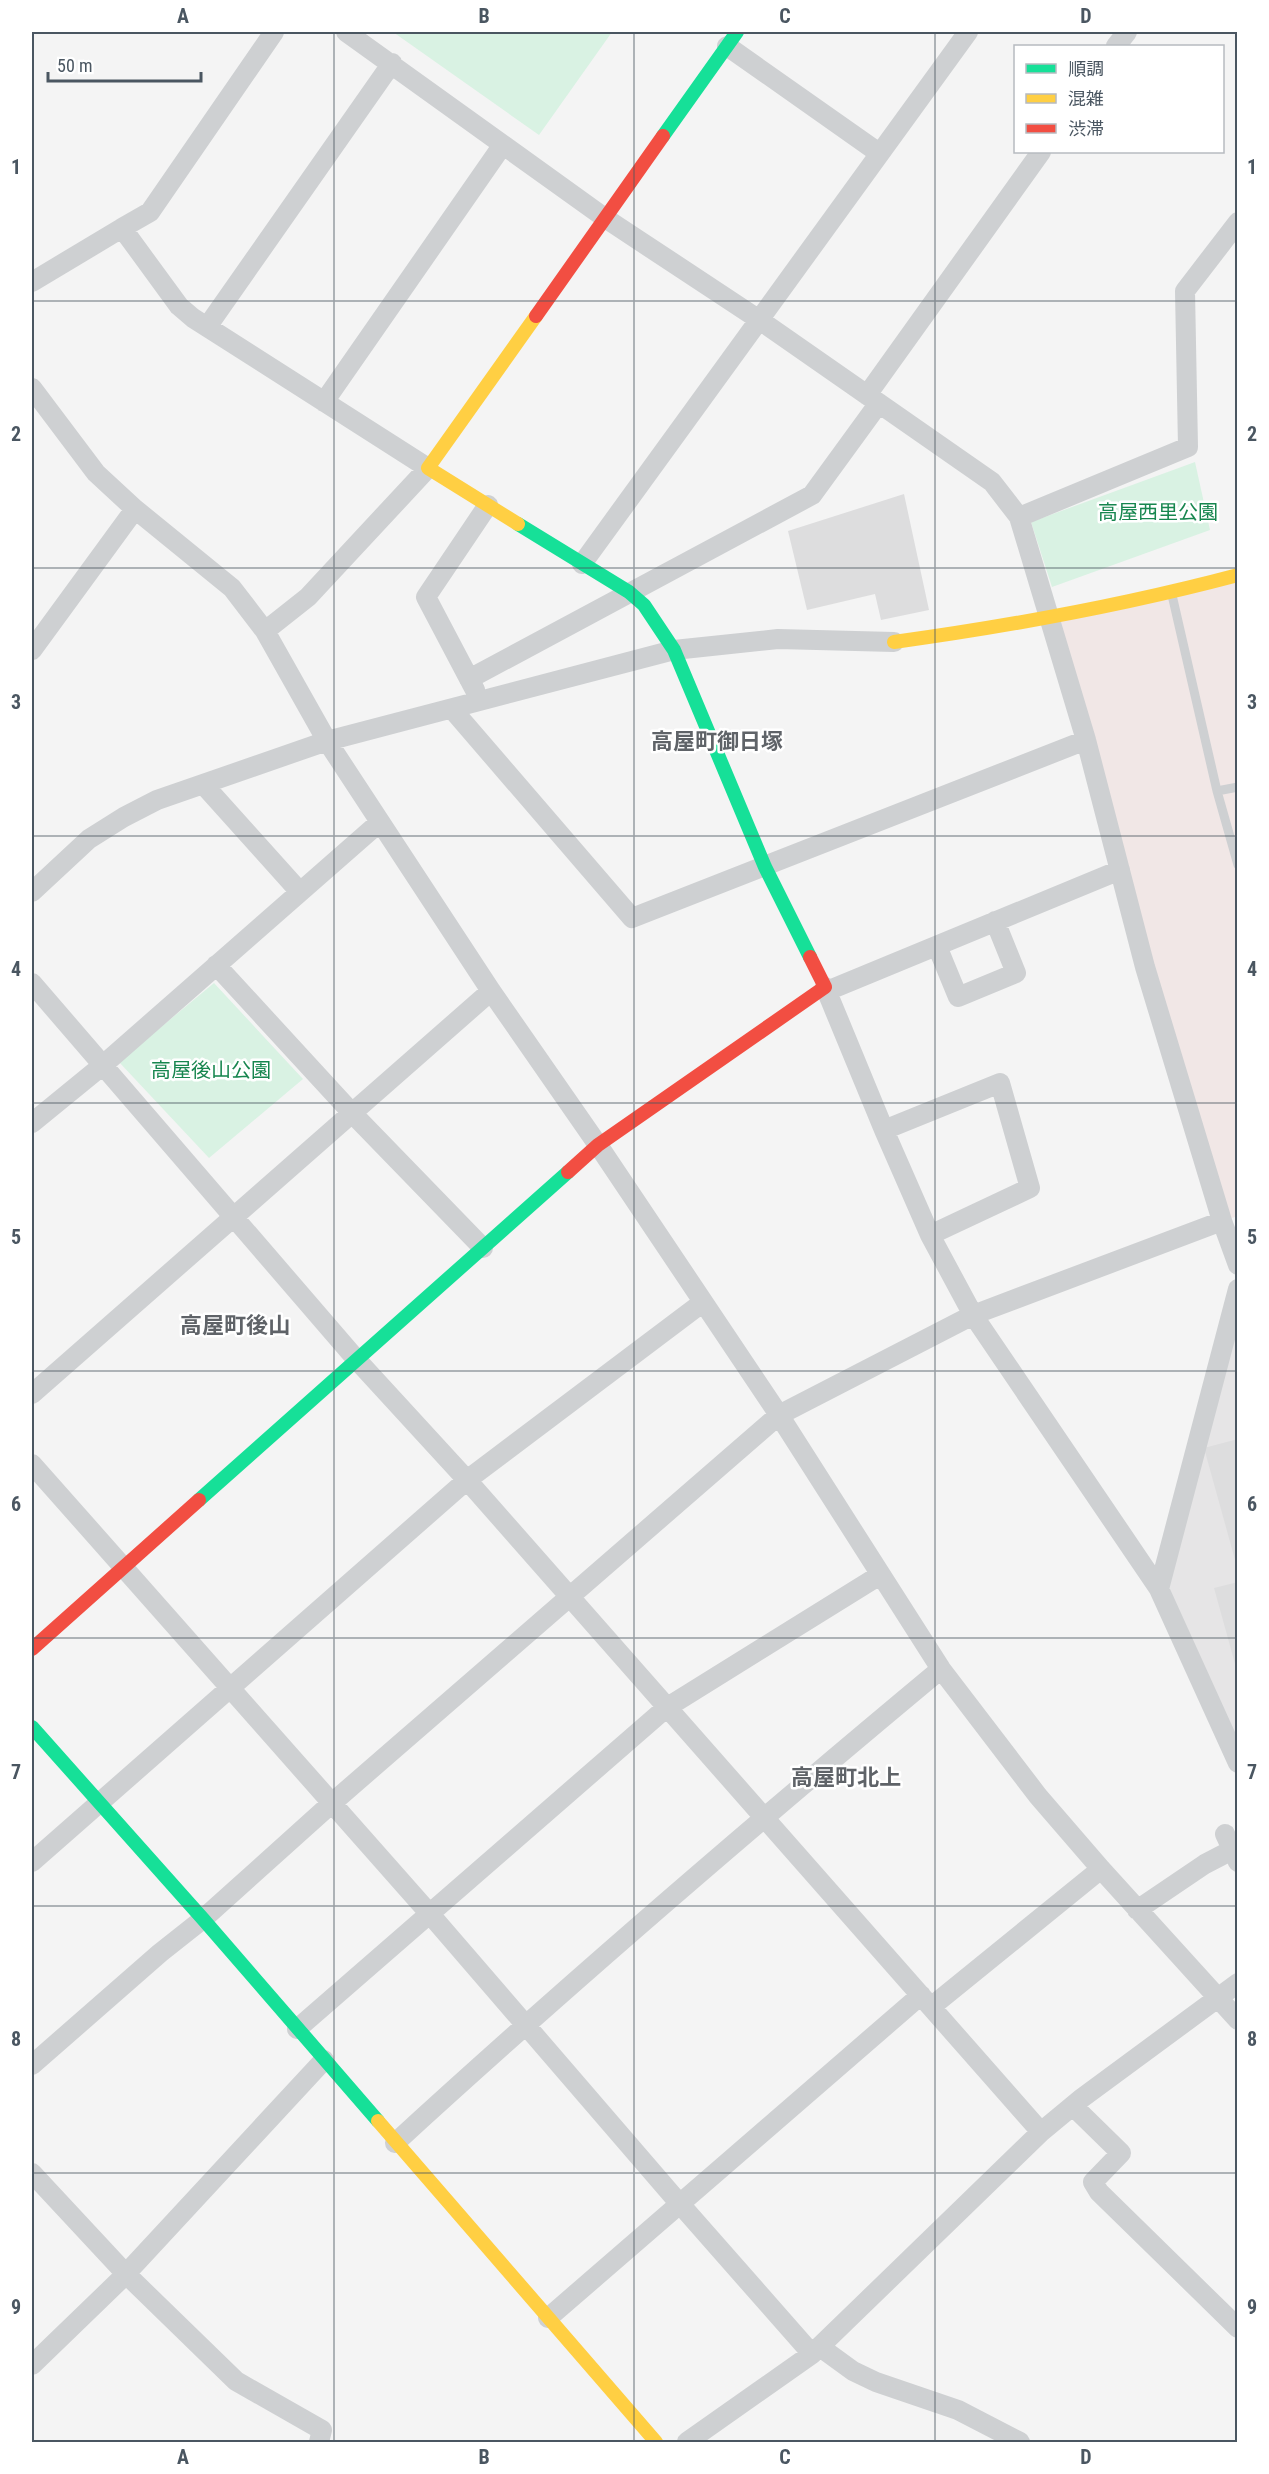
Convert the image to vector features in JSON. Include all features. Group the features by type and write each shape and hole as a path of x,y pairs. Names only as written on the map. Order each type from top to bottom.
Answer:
{"street":[{"path":"32,282 150,212 274,32"},
{"path":"346,32 605,218 758,319 992,482 1019,517 1086,740 1145,966 1222,1221 1238,1265"},
{"path":"582,564 968,32"},
{"path":"1117,45 1127,32"},
{"path":"265,631 315,590 428,468 732,39 879,153"},
{"path":"207,327 392,63"},
{"path":"324,402 502,146"},
{"path":"469,679 812,495 873,399 1040,153"},
{"path":"1019,517 1188,447 1185,291 1238,222"},
{"path":"123,228 179,306 207,327 428,468 629,592 644,605 674,650 765,867 826,989 930,1235 973,1315 1160,1589 1238,1763"},
{"path":"32,388 96,474 232,588 265,631 327,741 491,991 779,1414 941,1669 1038,1796 1137,1910 1238,2020"},
{"path":"481,700 426,597 488,505"},
{"path":"32,650 135,509"},
{"path":"32,892 89,839 157,800 327,741 481,700 674,650 778,639 894,642 991,629 1048,618 1171,593 1238,575"},
{"path":"452,709 632,918 1086,740"},
{"path":"203,784 300,892"},
{"path":"32,1123 103,1065 380,822"},
{"path":"32,1649 598,1145 826,989 1120,870"},
{"path":"937,946 958,997 1016,973 995,921"},
{"path":"216,965 352,1113 483,1248"},
{"path":"32,983 356,1359 570,1596 666,1708 1041,2132"},
{"path":"32,1394 491,991"},
{"path":"884,1130 1000,1083 1030,1188 930,1235"},
{"path":"32,2065 160,1953 203,1919 332,1803 779,1414 973,1315 1222,1221"},
{"path":"1160,1589 1238,1289"},
{"path":"32,1862 467,1480 702,1304"},
{"path":"32,1464 430,1914 680,2204 816,2350 876,2382 958,2410 1020,2442"},
{"path":"297,2029 666,1708 880,1575"},
{"path":"395,2143 524,2025 762,1817 941,1669"},
{"path":"32,1727 203,1919 656,2442"},
{"path":"1137,1910 1204,1864 1232,1849"},
{"path":"548,2318 680,2204 926,2001 1101,1869"},
{"path":"687,2442 816,2350 1041,2132 1238,1983"},
{"path":"32,2365 126,2274 324,2060"},
{"path":"1073,2106 1121,2153 1094,2182 1099,2192 1238,2328"},
{"path":"32,2173 126,2274 236,2381 322,2430 320,2442"}],"lane":[{"path":"1171,593 1217,791 1238,865"},
{"path":"1217,791 1238,787"}],"shaded area":[{"path":"1237,574 1238,1216 1222,1221 1048,618"},
{"path":"1237,1289 1237,1768 1159,1589"}],"green space":[{"path":"393,32 612,32 539,135"},
{"name":"高屋西里公園","path":"1195,462 1210,530 1052,587 1031,522"},
{"name":"高屋後山公園","path":"214,983 303,1079 209,1158 119,1062"}],"building":[{"path":"904,494 929,610 881,620 875,594 807,610 788,531"},
{"path":"1238,1439 1238,1567 1237,1567 1204,1448"},
{"path":"1238,1582 1238,1671 1237,1671 1214,1588"}],"traffic: fast":[{"path":"663,136 737,32"},
{"path":"518,524 629,592 644,605 674,650 765,867 810,957"},
{"path":"199,1500 568,1172"},
{"path":"32,1727 378,2121"}],"traffic: slow":[{"path":"518,524 428,468 536,316"},
{"path":"894,642 1067,614 1238,575"},
{"path":"378,2121 656,2442"}],"traffic: jam":[{"path":"536,316 663,136"},
{"path":"568,1172 598,1145 825,987 810,957"},
{"path":"32,1649 199,1500"}],"district":[{"name":"高屋町御日塚","path":"717,741"},
{"name":"高屋町後山","path":"235,1325"},
{"name":"高屋町北上","path":"846,1777"}]}
